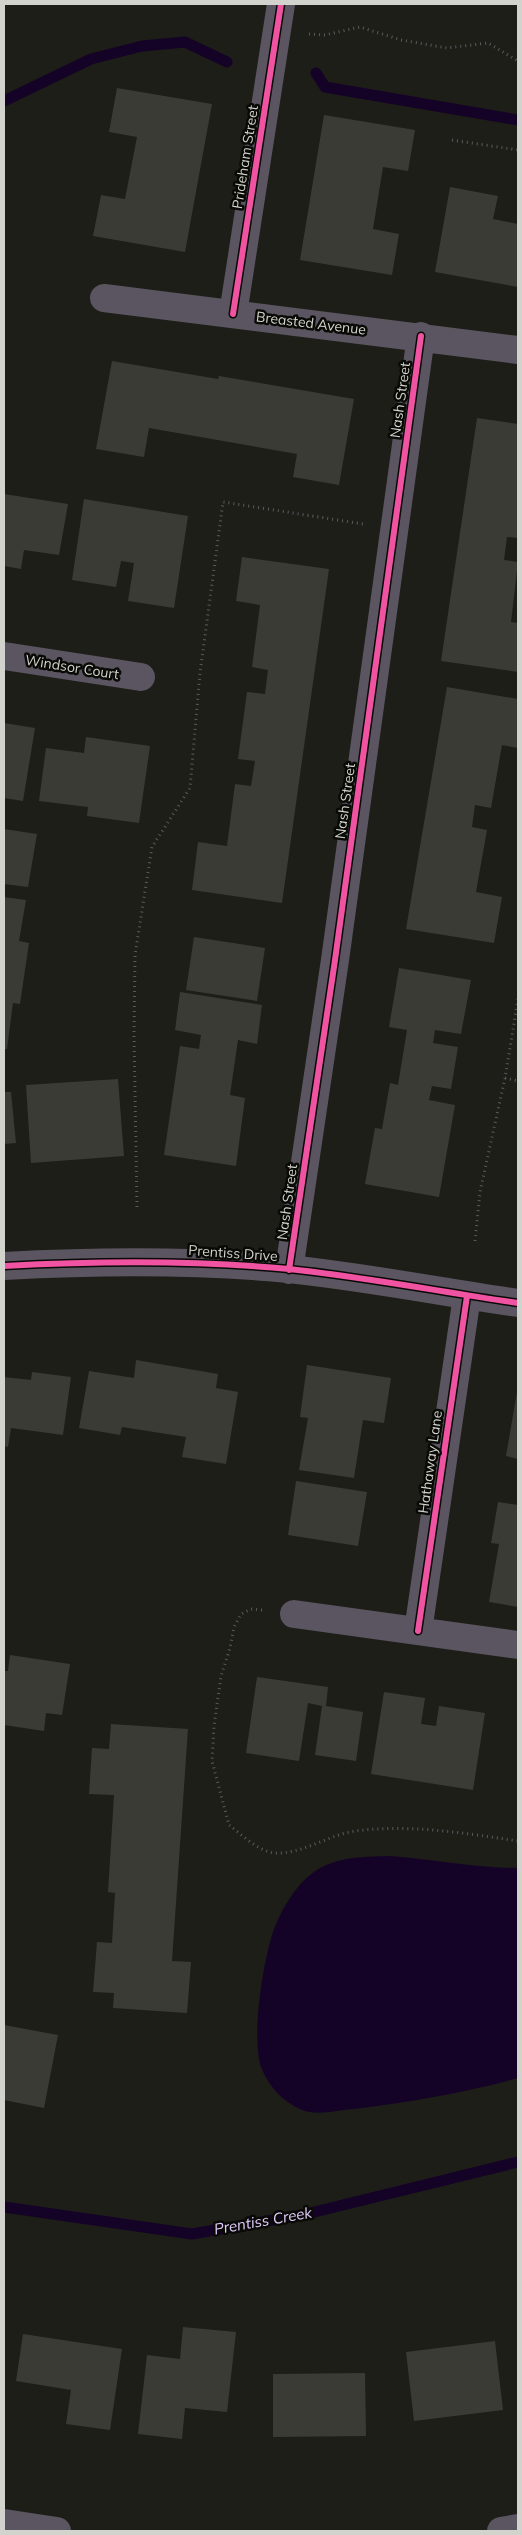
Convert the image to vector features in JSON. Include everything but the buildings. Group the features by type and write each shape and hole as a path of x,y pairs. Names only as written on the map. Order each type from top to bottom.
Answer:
{"street":[{"name":"Prideham Street","path":"233,314 281,4"},
{"name":"Breasted Avenue","path":"104,298 421,336 518,350"},
{"name":"Nash Street","path":"290,1270 335,960 421,336"},
{"name":"Windsor Court","path":"4,656 141,678"},
{"name":"Prentiss Drive","path":"4,1266 65,1262 191,1262 290,1270 518,1304"},
{"name":"Hathaway Lane","path":"418,1631 467,1296"},
{"path":"294,1614 518,1645"},
{"path":"4,2523 57,2531"},
{"path":"501,2531 518,2528"}],"path":[{"path":"276,33 325,35 360,27 401,40 447,48 488,44 518,61"},
{"path":"452,140 518,150"},
{"path":"136,1208 135,954 152,847 190,788 200,673 223,502 395,529"},
{"path":"475,1240 480,1192 505,1078 518,999"},
{"path":"505,1078 518,1081"},
{"path":"294,1614 251,1609 241,1614 234,1627 230,1648 221,1676 214,1726 212,1761 229,1825 260,1848 272,1853 301,1848 328,1837 392,1828 428,1829 518,1841"}],"shaded area":[{"path":"390,1856 486,1867 518,1868 518,2078 457,2093 395,2103 328,2112 314,2113 302,2110 289,2103 272,2087 261,2067 258,2054 257,2037 262,1980 273,1932 279,1916 293,1893 304,1880 319,1869 328,1864 348,1859"}],"waterway":[{"path":"4,101 91,59 142,46 185,42 227,62"},
{"path":"316,73 325,87 518,120"},
{"name":"Prentiss Creek","path":"4,2207 192,2234 302,2215 518,2162"}],"cycle path":[{"path":"233,314 281,4"},
{"path":"289,1270 335,960 421,336"},
{"path":"4,1266 146,1262 253,1266 346,1276 518,1303"},
{"path":"418,1631 467,1296"}]}
